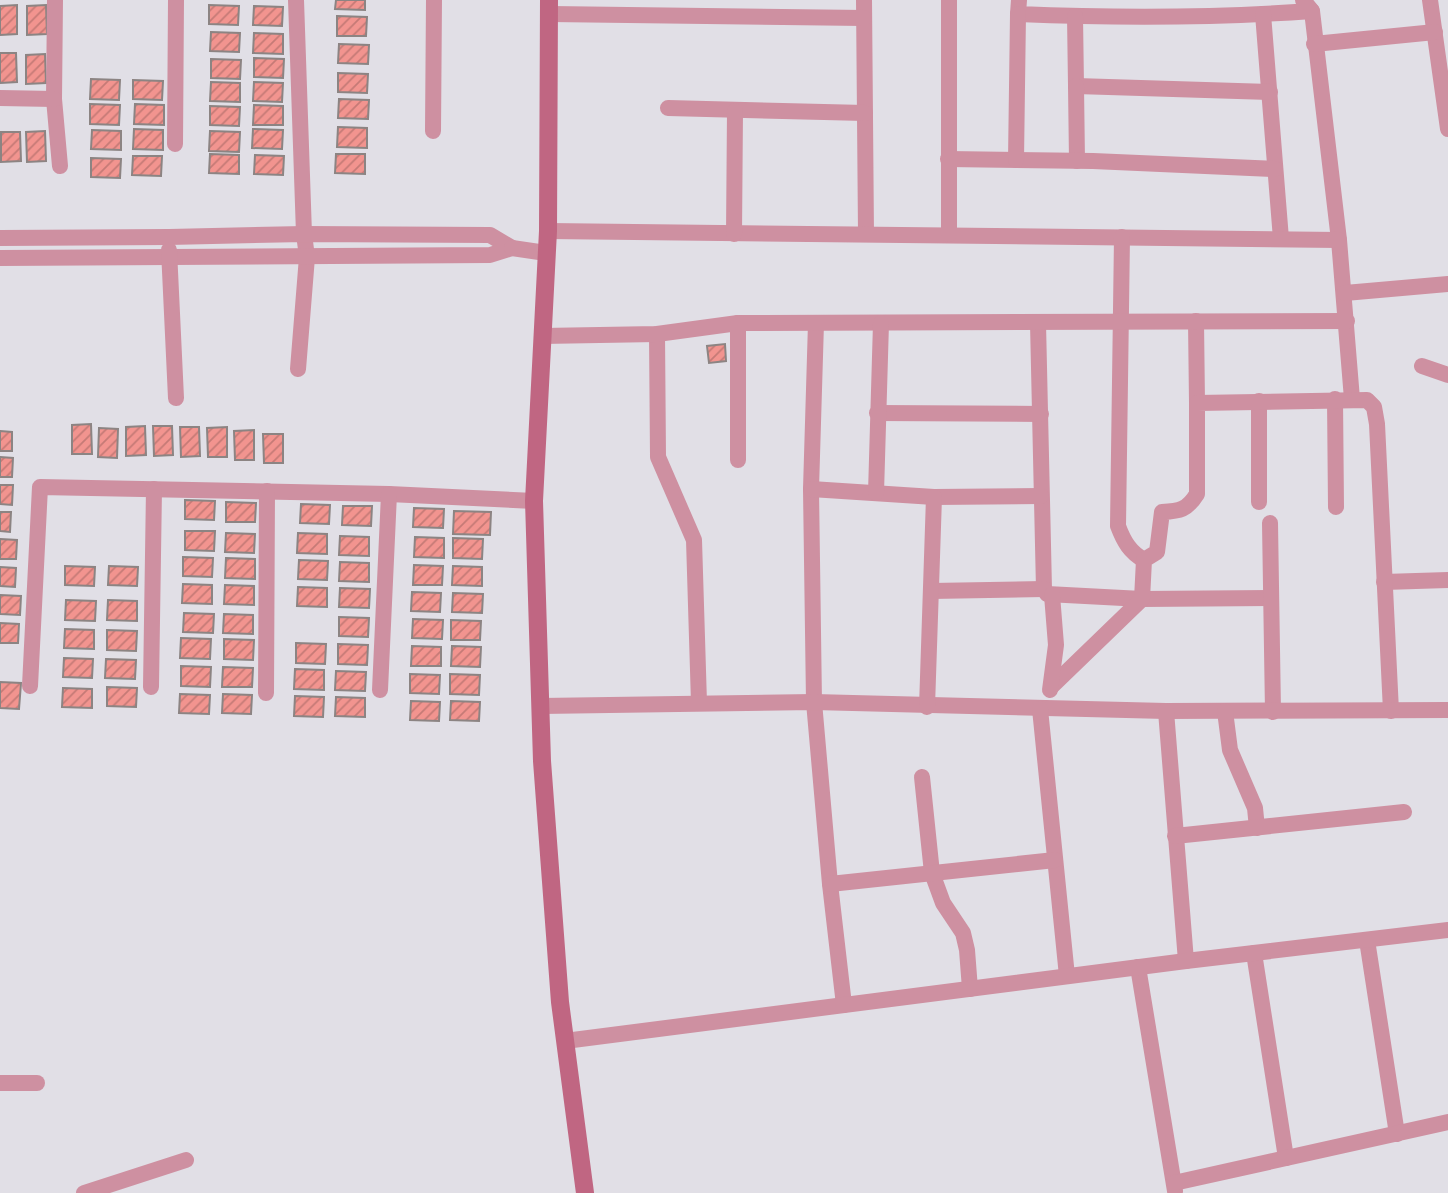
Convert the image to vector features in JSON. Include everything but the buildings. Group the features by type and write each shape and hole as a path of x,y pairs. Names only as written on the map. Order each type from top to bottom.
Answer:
{"street":[{"path":"55,0 54,99 60,166"},
{"path":"175,144 176,0"},
{"path":"296,0 307,257 298,369"},
{"path":"433,131 434,0"},
{"path":"864,0 866,234"},
{"path":"949,0 949,234"},
{"path":"1430,0 1445,90 1448,129"},
{"path":"1016,160 1019,7 1075,16 1263,14 1308,5 1347,321 1336,507"},
{"path":"585,1193 560,1002 543,774 534,501 548,231 549,7 752,8 864,18"},
{"path":"1263,14 1281,239"},
{"path":"1075,16 1077,161"},
{"path":"1314,44 1435,32"},
{"path":"1076,86 1270,92"},
{"path":"0,98 54,99"},
{"path":"668,108 865,113"},
{"path":"734,234 735,110"},
{"path":"948,159 1275,169"},
{"path":"548,231 1339,240"},
{"path":"0,238 304,234 490,235 512,248 546,253"},
{"path":"169,237 176,398"},
{"path":"1122,237 1118,526 1122,538 1133,554 1144,560"},
{"path":"0,258 490,255 512,248"},
{"path":"1345,293 1448,284"},
{"path":"1144,560 1157,552 1162,512 1181,511 1190,506 1197,494 1196,321"},
{"path":"542,336 657,334 738,323 1347,321"},
{"path":"738,323 738,460"},
{"path":"816,323 811,489 814,702 844,1005"},
{"path":"876,493 881,323"},
{"path":"1038,323 1041,496 1048,592 1056,645 1051,687 1044,709 1067,976"},
{"path":"657,334 658,457 694,540 699,703"},
{"path":"1422,366 1448,375"},
{"path":"1197,403 1343,399 1367,400 1374,407 1391,711"},
{"path":"1259,401 1259,502"},
{"path":"877,413 1041,414"},
{"path":"30,686 40,487 389,494 534,501"},
{"path":"151,687 154,489"},
{"path":"811,489 934,497 1041,496"},
{"path":"266,693 267,491"},
{"path":"380,690 389,494"},
{"path":"927,707 934,497"},
{"path":"1270,523 1273,712"},
{"path":"1051,687 1142,599 1144,560"},
{"path":"1384,582 1448,580"},
{"path":"931,591 1048,592 1142,599 1271,598"},
{"path":"541,706 814,702 927,707 1225,712 1448,710"},
{"path":"1166,711 1186,961"},
{"path":"1225,712 1230,750 1255,808 1257,828"},
{"path":"922,777 932,873 943,903 962,933 967,950 970,989"},
{"path":"1175,836 1404,812"},
{"path":"830,884 1055,860"},
{"path":"565,1041 1448,930"},
{"path":"1367,940 1397,1134"},
{"path":"1254,953 1286,1158"},
{"path":"1138,967 1175,1188 1286,1158 1448,1122"},
{"path":"0,1083 37,1083"},
{"path":"84,1193 186,1160"}]}
